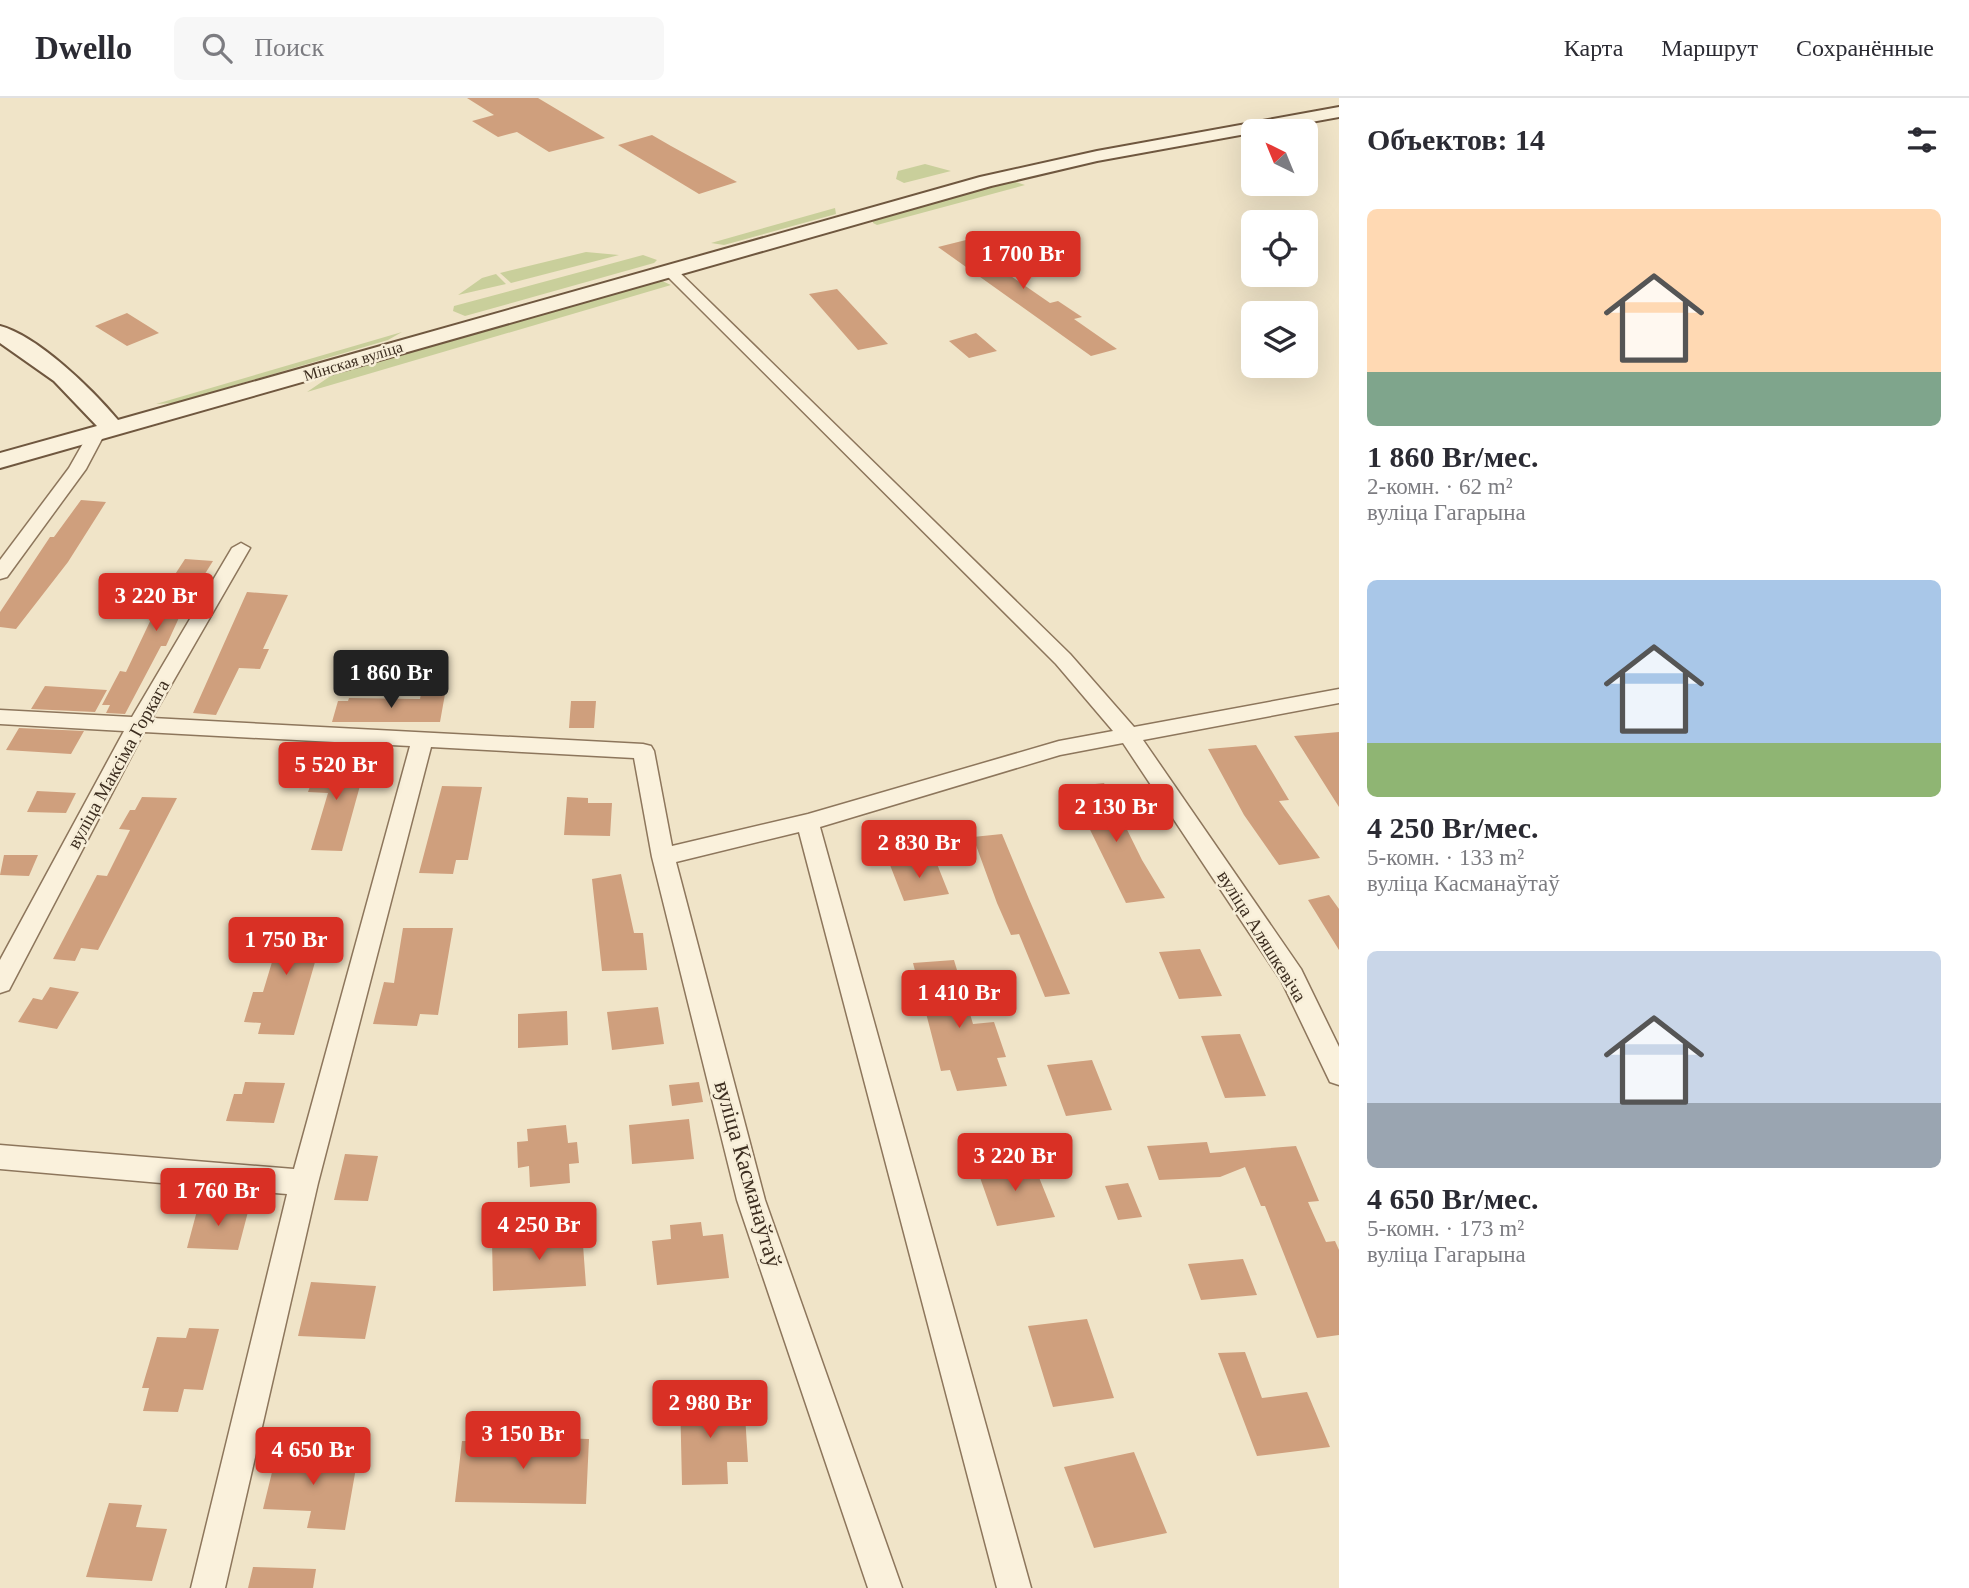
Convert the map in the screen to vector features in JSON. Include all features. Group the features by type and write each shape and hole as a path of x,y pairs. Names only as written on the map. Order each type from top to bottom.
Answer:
{"street":[{"name":"Мінская вуліца","path":"0,461 705,259 1016,174 1339,111"},
{"name":"вуліца Аляшкевіча","path":"669,270 1063,659 1128,734 1292,976 1339,1074"},
{"path":"0,332 61,373 86,396 105,433 0,573"},
{"name":"вуліца Максіма Горкага","path":"0,983 137,726 241,548"},
{"path":"663,857 808,822 1059,748 1339,696"},
{"path":"0,717 422,741 304,1183 208,1588"},
{"name":"вуліца Касманаўтаў","path":"422,741 643,751 663,857 751,1200 886,1588"},
{"path":"808,822 1014,1588"},
{"path":"0,1157 304,1183"}],"green space":[{"path":"925,164 951,171 904,183 896,179 898,171"},
{"path":"1013,181 1025,185 877,225 873,223 873,220"},
{"path":"835,208 836,214 724,245 711,243"},
{"path":"586,252 619,255 511,283 500,273"},
{"path":"643,255 657,260 465,316 453,311 454,306"},
{"path":"496,274 506,284 458,295 482,278"},
{"path":"660,280 671,285 307,392 332,375"},
{"path":"402,332 388,340 175,403 156,404"}],"building":[{"path":"467,98 538,98 605,138 549,152 517,132 498,137 472,121 494,115"},
{"path":"652,135 737,182 699,194 618,145"},
{"path":"986,235 1020,258 995,265 1050,303 1058,301 1082,317 1074,319 1117,349 1091,356 938,247"},
{"path":"837,289 888,344 858,350 809,294"},
{"path":"127,313 159,333 127,346 95,326"},
{"path":"976,333 997,351 969,358 949,341"},
{"path":"81,500 106,502 68,562 16,629 0,627 0,612 50,537 54,537"},
{"path":"185,559 213,561 183,609 166,646 161,646 125,714 106,713 110,705 102,705 120,671 126,672 154,613 150,613"},
{"path":"247,592 288,595 263,649 269,649 260,669 239,668 216,715 193,713"},
{"path":"45,686 107,690 95,712 31,709"},
{"path":"421,694 445,694 440,722 332,722 338,701 348,701 349,698 420,699"},
{"path":"571,701 596,701 594,728 569,728"},
{"path":"19,728 84,731 71,754 6,750"},
{"path":"1339,732 1339,807 1294,736"},
{"path":"1256,745 1289,800 1279,801 1320,858 1279,865 1244,815 1208,749"},
{"path":"319,761 366,764 342,851 311,850 328,793 308,792"},
{"path":"1104,783 1142,860 1165,898 1126,903 1069,787"},
{"path":"442,786 482,787 468,860 456,860 453,874 419,873"},
{"path":"37,791 76,793 66,813 27,812"},
{"path":"142,797 177,798 98,950 81,948 75,961 53,959 97,875 107,876 130,830 119,829 130,810 135,810"},
{"path":"567,797 588,798 588,803 612,803 610,836 564,835"},
{"path":"1002,834 1070,994 1045,997 1019,934 1011,935 997,903 973,837"},
{"path":"4,855 38,855 29,876 0,875"},
{"path":"935,859 949,894 904,901 890,865"},
{"path":"621,874 634,933 643,933 647,970 602,971 592,879"},
{"path":"1329,895 1339,909 1339,950 1308,900"},
{"path":"272,922 326,924 294,1035 258,1034 261,1023 244,1022 253,992 263,992 275,952 263,951"},
{"path":"403,928 453,928 438,1015 420,1014 417,1026 373,1024 384,982 394,983"},
{"path":"1200,949 1222,996 1179,999 1159,952"},
{"path":"954,960 973,1024 994,1022 1006,1057 997,1058 1007,1086 957,1091 950,1070 941,1071 913,963"},
{"path":"50,987 79,992 57,1029 18,1022 33,998 42,1000"},
{"path":"658,1007 664,1044 612,1050 607,1012"},
{"path":"567,1011 568,1045 518,1048 518,1014"},
{"path":"1240,1034 1266,1096 1225,1098 1201,1036"},
{"path":"1092,1060 1112,1110 1066,1116 1047,1065"},
{"path":"245,1082 285,1083 274,1123 226,1121 234,1094 242,1094"},
{"path":"699,1082 703,1102 672,1106 669,1085"},
{"path":"689,1119 694,1159 632,1164 629,1125"},
{"path":"566,1125 568,1143 577,1142 579,1163 569,1164 570,1183 530,1187 529,1166 518,1168 517,1142 528,1141 527,1129"},
{"path":"1207,1142 1210,1153 1296,1146 1319,1201 1308,1202 1326,1242 1335,1241 1339,1250 1339,1335 1317,1338 1265,1206 1261,1206 1245,1167 1220,1177 1159,1180 1147,1146"},
{"path":"345,1154 378,1156 368,1201 334,1200"},
{"path":"1032,1160 1055,1217 997,1226 977,1169"},
{"path":"1128,1183 1142,1217 1118,1220 1105,1186"},
{"path":"198,1207 249,1208 238,1250 187,1248"},
{"path":"701,1222 703,1236 723,1234 729,1278 657,1285 652,1241 671,1239 670,1225"},
{"path":"582,1231 586,1286 493,1291 492,1239"},
{"path":"1243,1259 1257,1295 1201,1300 1188,1264"},
{"path":"311,1282 376,1286 365,1339 298,1336"},
{"path":"1087,1319 1114,1398 1053,1407 1028,1326"},
{"path":"189,1328 219,1329 203,1390 184,1389 178,1412 143,1411 149,1388 142,1388 157,1337 186,1338"},
{"path":"1245,1352 1262,1398 1307,1392 1330,1447 1257,1456 1218,1353"},
{"path":"680,1396 724,1396 725,1415 745,1415 748,1462 727,1462 728,1484 682,1485"},
{"path":"479,1429 504,1429 503,1441 555,1442 556,1438 589,1439 586,1504 455,1502 462,1441 478,1441"},
{"path":"302,1438 333,1440 327,1467 356,1468 345,1530 307,1528 311,1511 263,1509 274,1464 296,1465"},
{"path":"1134,1452 1167,1533 1094,1548 1064,1467"},
{"path":"109,1503 142,1505 136,1527 167,1529 152,1581 86,1577"},
{"path":"253,1567 316,1569 313,1588 248,1588"}]}
